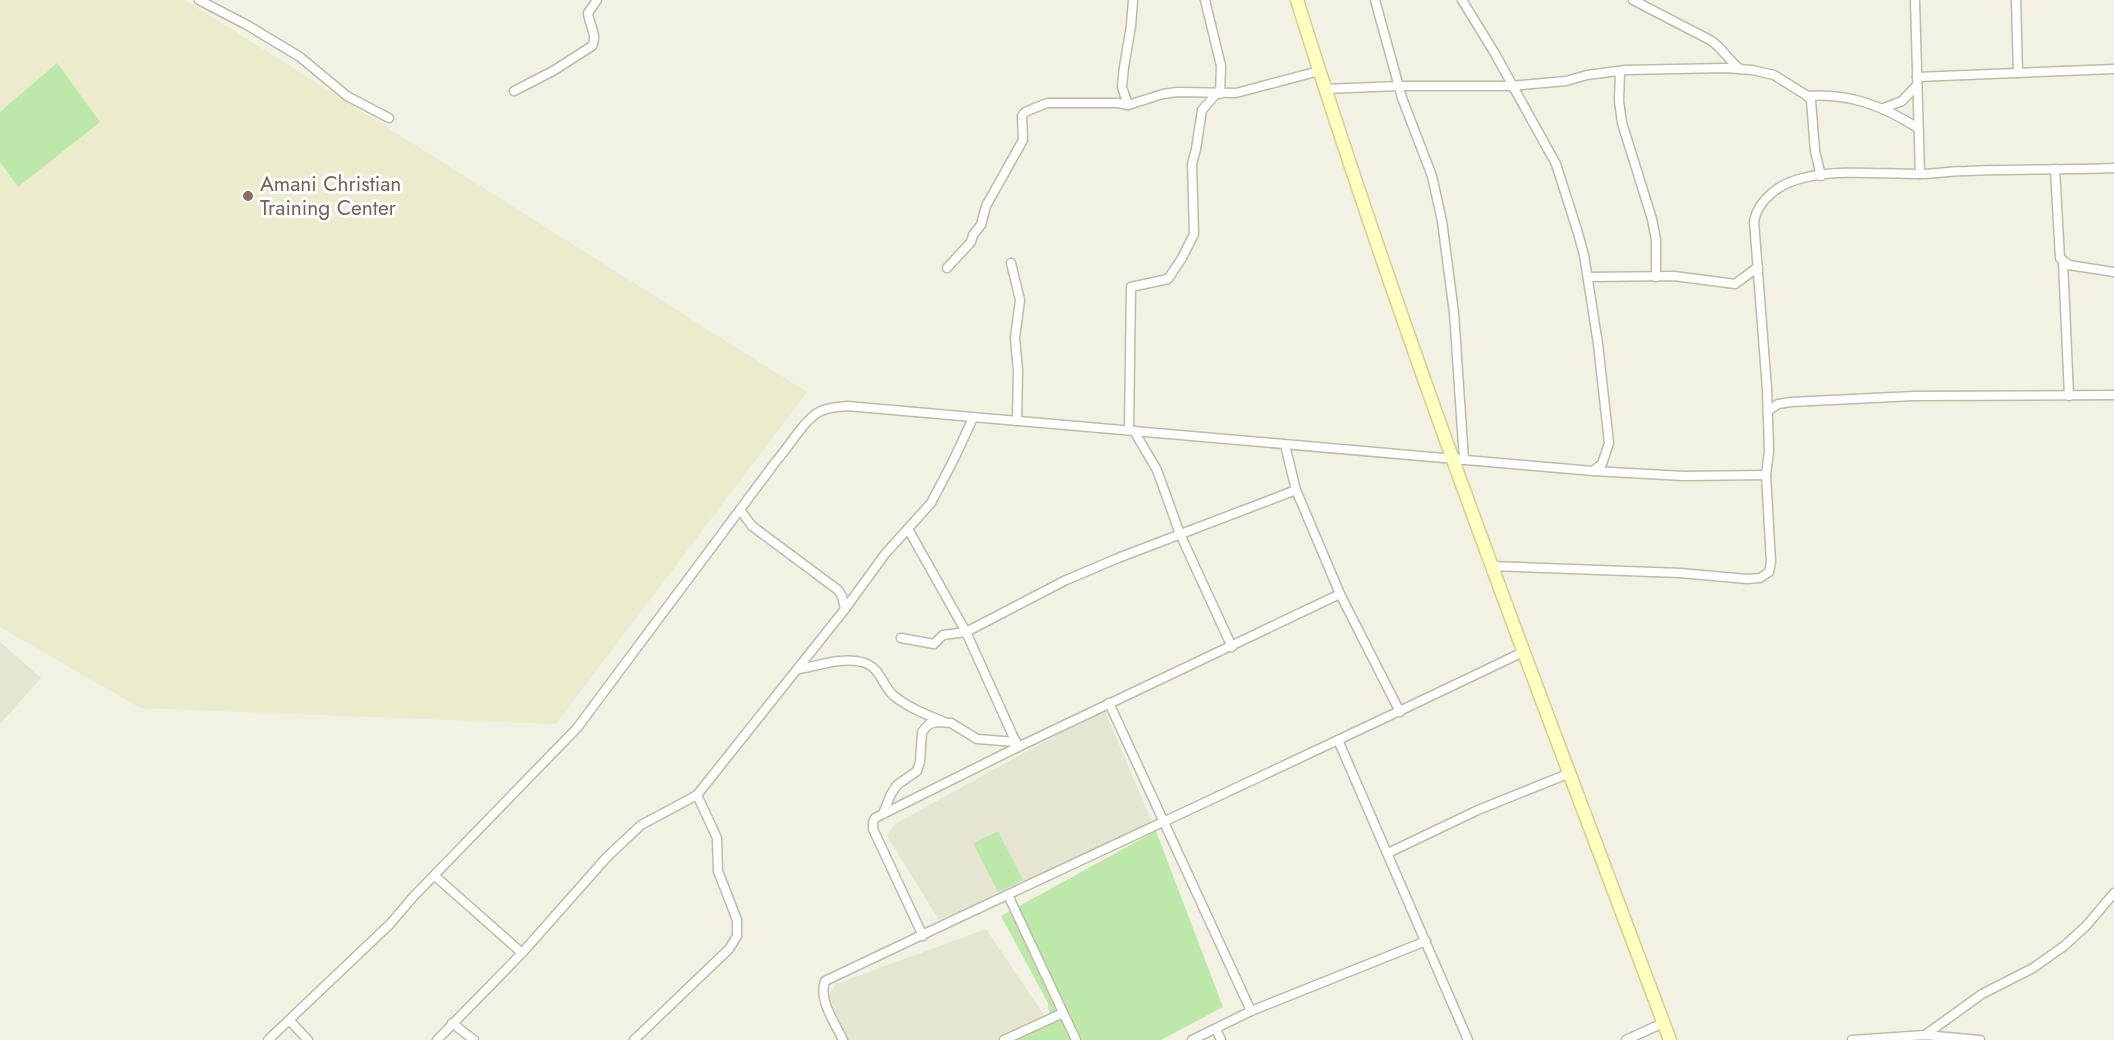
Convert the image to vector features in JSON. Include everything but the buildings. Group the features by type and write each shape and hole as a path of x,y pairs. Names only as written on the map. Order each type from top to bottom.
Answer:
{"street":[{"path":"199,0 247,25 300,57 347,96 389,118"},
{"path":"514,91 553,71 592,45 595,35 588,13 597,0"},
{"path":"1128,105 1122,87 1133,0"},
{"path":"1205,0 1221,66 1218,94 1202,110 1192,164 1194,234 1192,240 1168,279 1131,287 1132,430 1157,470 1180,534 1232,647"},
{"path":"1297,0 1413,349 1459,460 1491,566 1670,1040"},
{"path":"1375,0 1412,127 1432,176 1442,221 1453,303 1459,460"},
{"path":"1462,0 1494,52 1556,164 1578,233 1588,278 1609,443 1606,458 1593,471"},
{"path":"1634,0 1719,45 1730,61 1740,69"},
{"path":"1915,0 1920,174"},
{"path":"2016,0 2018,73"},
{"path":"1325,88 1511,86 1566,81 1587,75 1620,71 1740,69 1774,75 1811,100 1815,151 1821,176"},
{"path":"1883,108 1902,101 1917,81 2018,73 2114,69"},
{"path":"947,268 971,242 981,225 986,206 1023,140 1022,116 1025,112 1047,102 1128,105 1172,93 1218,94 1246,91 1319,71"},
{"path":"1620,71 1619,101 1623,123 1652,219 1656,240 1656,277"},
{"path":"1807,96 1820,95 1855,100 1883,108 1918,128"},
{"path":"1491,566 1680,573 1723,578 1760,578 1768,572 1771,562 1766,475 1767,389 1754,221 1758,208 1768,195 1793,181 1856,173 1920,174 2114,168"},
{"path":"2055,169 2069,396"},
{"path":"2062,261 2069,265 2114,272"},
{"path":"1011,263 1020,300 1016,338 1017,421"},
{"path":"1588,278 1695,278 1735,284 1758,267"},
{"path":"1767,389 1783,402"},
{"path":"1767,411 1783,402 1914,396 2114,395"},
{"path":"268,1040 390,924 413,897 577,728 808,422 818,412 825,409 847,406 1593,471 1683,476 1766,475"},
{"path":"437,1040 522,953 607,857 641,825 697,795 845,609 885,554 931,503 973,418"},
{"path":"1285,445 1296,490 1340,594 1400,712"},
{"path":"901,638 934,644 944,635 966,632 1064,581 1296,490"},
{"path":"740,510 752,526 838,590 845,609"},
{"path":"908,529 966,632 1017,744"},
{"path":"922,936 873,829 873,820 1017,744 1232,647 1340,594"},
{"path":"843,1040 826,1003 823,989 825,981 1400,712 1523,652"},
{"path":"798,669 837,661 864,662 870,665 890,692 901,701 944,722"},
{"path":"1109,703 1166,822 1210,927 1251,1011"},
{"path":"883,814 897,785 917,771 925,727 929,724 951,723 970,736 981,740 1017,744"},
{"path":"1338,740 1426,940 1467,1040"},
{"path":"1388,853 1478,810 1570,773"},
{"path":"634,1040 644,1036 689,985 729,949 737,936 737,920 718,871 717,838 697,795"},
{"path":"435,876 522,953"},
{"path":"1924,1035 1982,994 2033,968 2064,946 2086,926 2114,893"},
{"path":"1008,896 1076,1040"},
{"path":"1192,1040 1251,1011 1426,940"},
{"path":"1004,1040 1063,1013"},
{"path":"289,1020 308,1040"},
{"path":"452,1023 474,1040"},
{"path":"1626,1040 1663,1023"},
{"path":"1216,1029 1221,1040"},
{"path":"1852,1040 1924,1035 1980,1040"}],"shaded area":[{"name":"Amani Christian Training Center","path":"0,0 185,0 807,392 556,724 140,708 0,627"},
{"path":"0,642 41,678 0,724"},
{"path":"1104,709 1156,831 939,920 887,836 895,824"},
{"path":"986,929 1050,1024 1007,1040 845,1040 829,995 836,984"}],"green space":[{"path":"57,63 100,122 18,187 0,162 0,112"},
{"path":"998,831 1023,880 998,892 973,843"},
{"path":"1156,831 1223,1007 1161,1040 1015,1040 1050,1024 1048,1003 1001,916"}],"place":[{"name":"Amani Christian Training Center","path":"248,196"}]}
